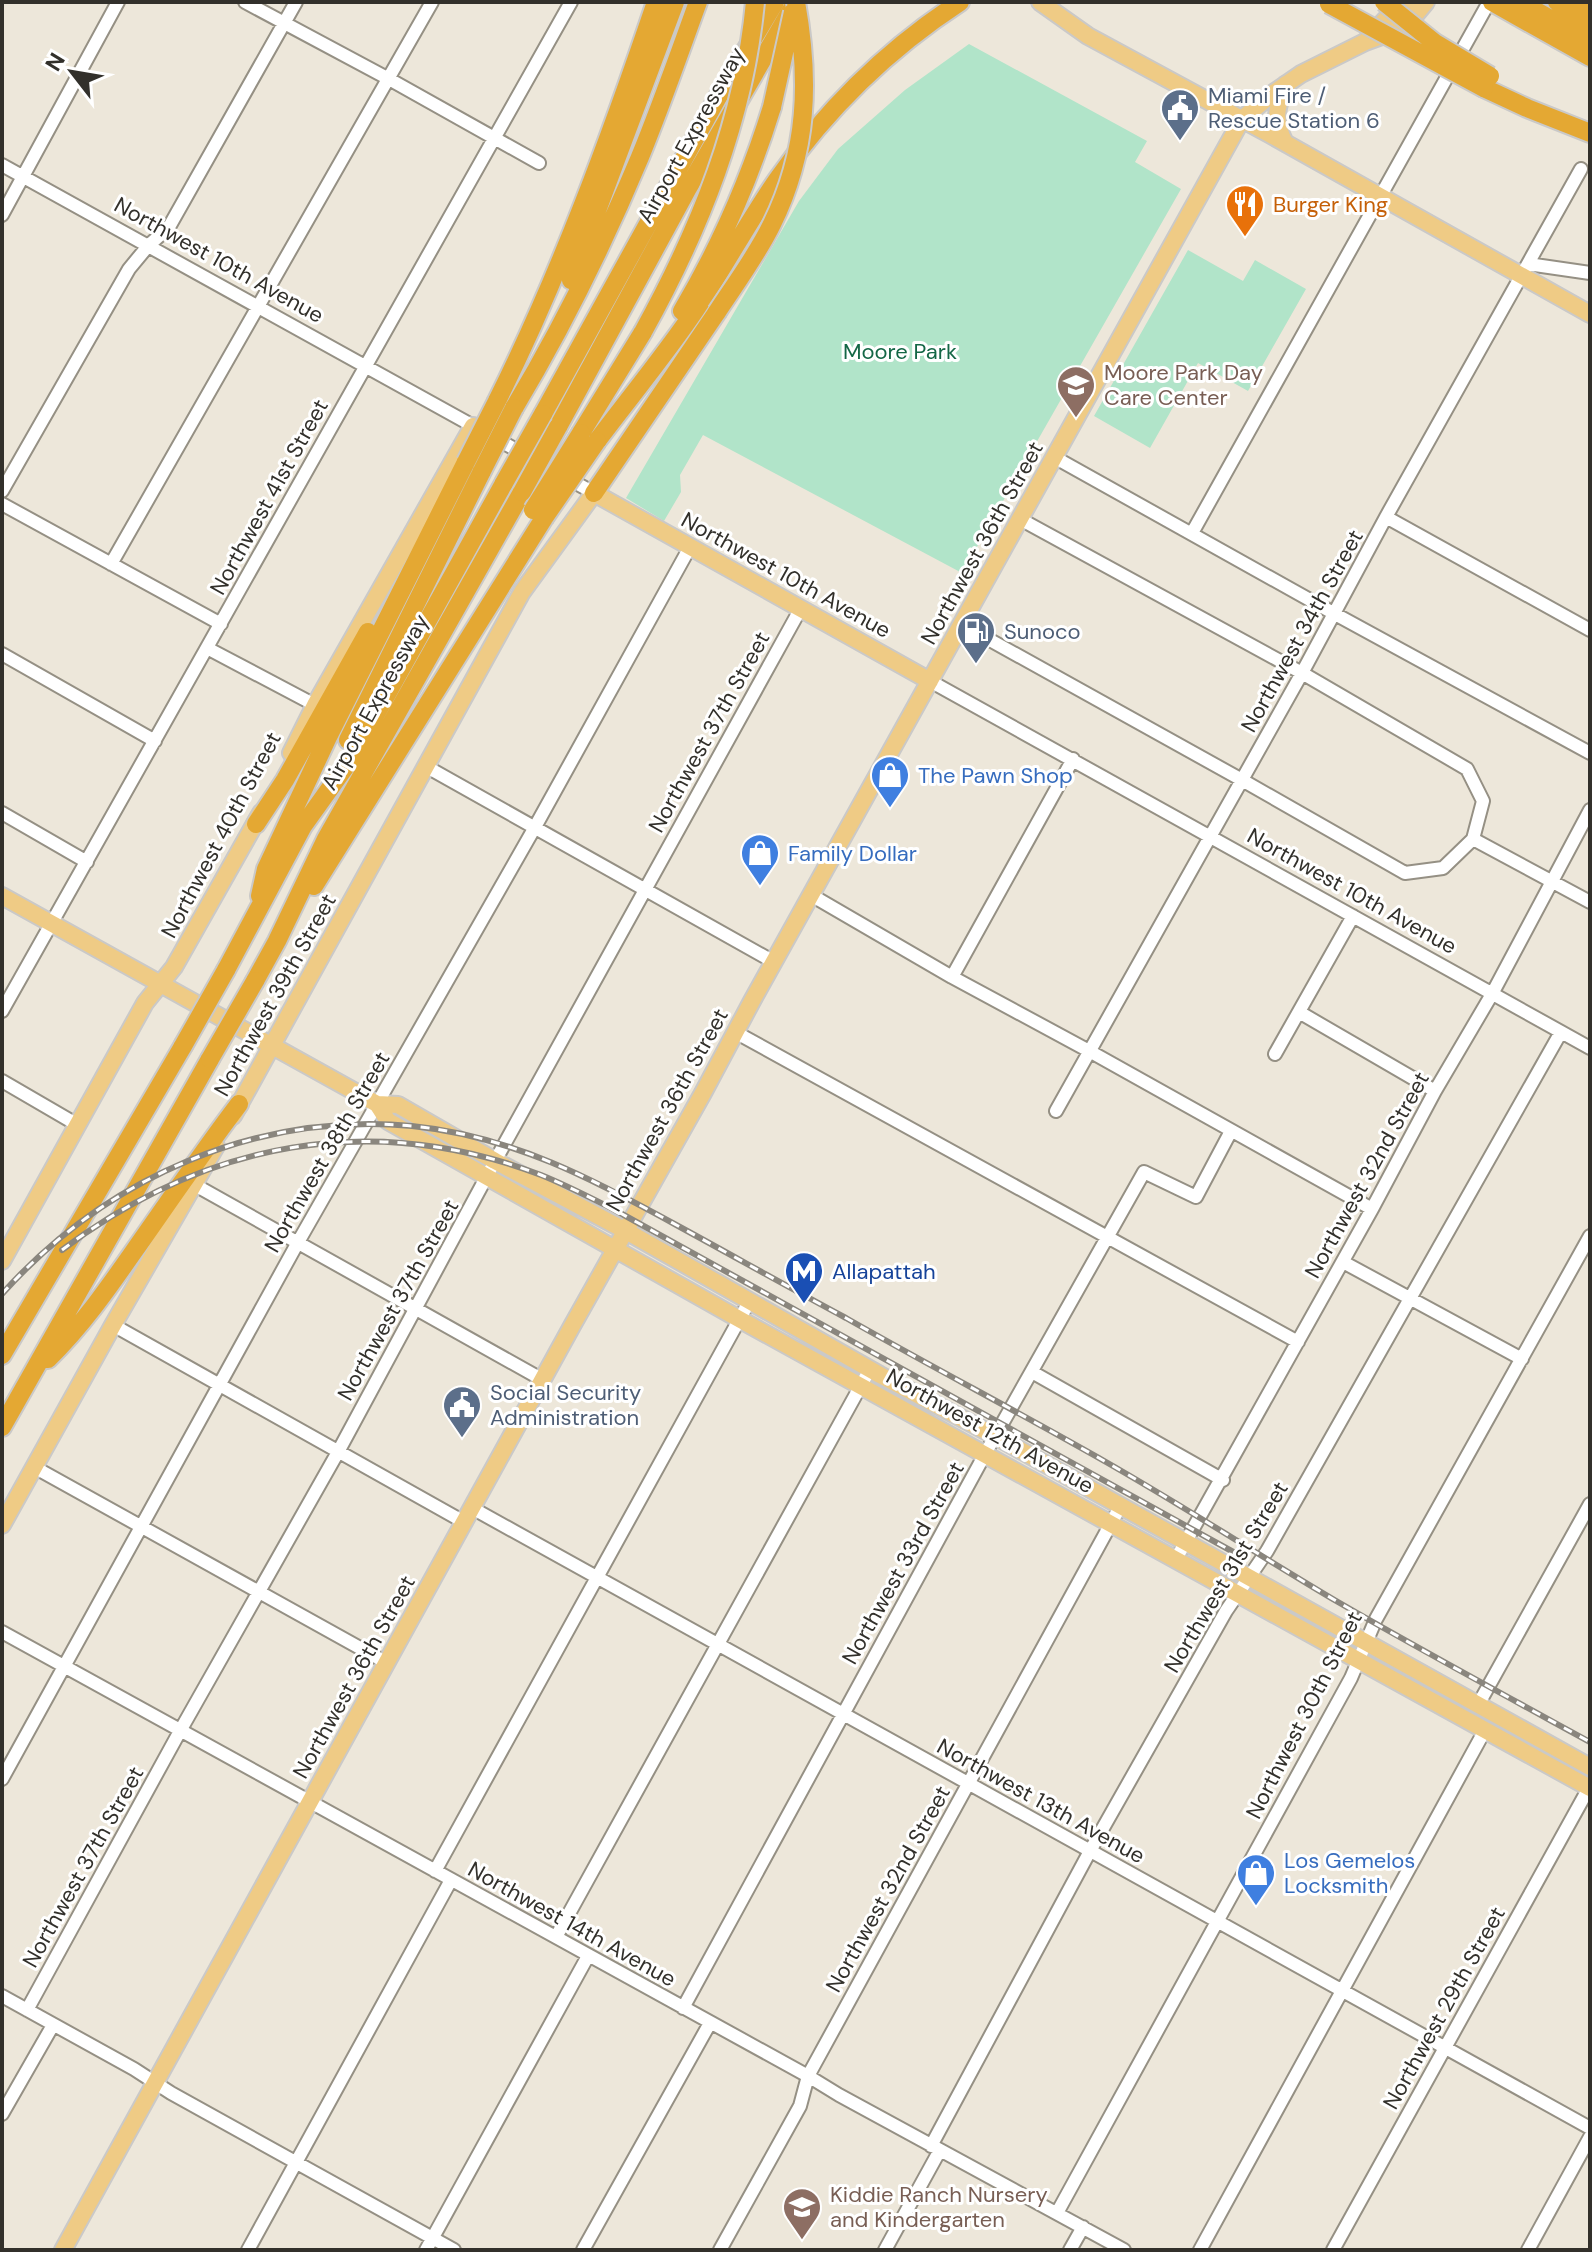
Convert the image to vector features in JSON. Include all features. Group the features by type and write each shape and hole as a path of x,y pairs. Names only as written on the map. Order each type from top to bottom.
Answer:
{"highway":[{"path":"506,404 626,92 656,2"},
{"path":"303,826 474,466 580,259 675,2"},
{"path":"506,404 549,348 611,224 654,121 698,2"},
{"path":"277,941 340,847 498,592 538,514 589,437 673,276 700,220 723,154 742,84 755,2"},
{"name":"Airport Expressway","path":"2,1355 183,1046 303,826 351,759 718,97 775,2"},
{"path":"635,389 711,258 747,178 772,107 795,2"},
{"path":"594,493 717,312 773,223 795,162 801,135 805,94 804,49 795,2"},
{"name":"Airport Expressway","path":"2,1427 255,981 326,839 522,492 688,188 795,2"},
{"path":"589,437 635,389 674,340 778,180 819,126 874,68 960,2"},
{"path":"1384,2 1487,82 1527,108 1590,133"},
{"path":"1491,2 1519,7 1590,41"},
{"path":"1557,2 1590,21"},
{"path":"1584,2 1590,5"},
{"path":"1327,3 1487,82 1590,121"},
{"path":"1519,7 1590,57"},
{"path":"256,824 285,780 446,503 474,466"},
{"path":"256,916 266,869 328,737 446,503"},
{"path":"32,1375 69,1339 112,1284 239,1104"}],"main road":[{"path":"1040,2 1088,36 1380,197 1524,269 1590,314"},
{"name":"Northwest 36th Street","path":"1365,42 1406,2"},
{"name":"Northwest 36th Street","path":"63,2250 1242,119 1287,82 1365,42 1395,31 1426,2"},
{"path":"1285,143 1276,116 1278,102 1287,82"},
{"name":"Northwest 40th Street","path":"2,1261 145,1003 174,967 256,824 315,705 473,426"},
{"name":"Northwest 10th Avenue","path":"594,493 930,681"},
{"name":"Northwest 39th Street","path":"2,1525 195,1185 522,592 594,493"},
{"name":"Northwest 12th Avenue","path":"2,896 377,1104 398,1105 1590,1767"},
{"name":"Northwest 12th Avenue","path":"377,1104 388,1121 487,1178 1590,1787"},
{"path":"1409,1688 1434,1693 1466,1708 1478,1705"},
{"path":"1485,1730 1500,1727 1528,1742 1547,1743"}],"street":[{"path":"2,215 118,2"},
{"path":"245,2 539,163"},
{"path":"2,491 129,269 169,227 296,2"},
{"path":"111,564 432,2"},
{"name":"Northwest 41st Street","path":"2,1011 571,2"},
{"path":"1192,533 1491,2"},
{"name":"Northwest 10th Avenue","path":"2,165 594,493"},
{"name":"Northwest 34th Street","path":"1056,1111 1581,169"},
{"path":"1524,269 1546,266 1590,273"},
{"path":"1054,457 1590,753"},
{"path":"2,504 221,624"},
{"path":"1386,517 1590,630"},
{"path":"963,625 1405,873 1443,868 1473,839 1483,801 1467,769 1302,673 1020,519"},
{"name":"Northwest 38th Street","path":"2,1779 297,1244 535,827 690,547"},
{"name":"Northwest 37th Street","path":"27,2010 417,1309 495,1161 801,608"},
{"path":"207,648 315,705"},
{"path":"2,654 155,741"},
{"name":"Northwest 10th Avenue","path":"930,681 1590,1048"},
{"path":"952,977 1073,759"},
{"path":"427,767 774,962"},
{"name":"Northwest 32nd Street","path":"1176,1559 1223,1480 1435,1091 1492,994 1590,810"},
{"path":"2,813 87,862"},
{"path":"1473,839 1590,902"},
{"path":"811,895 952,977 1372,1209"},
{"path":"1275,1054 1353,916"},
{"path":"1299,1012 1435,1091"},
{"path":"735,1032 1298,1342"},
{"name":"Northwest 31st Street","path":"885,2250 1090,1851 1238,1593 1267,1551 1561,1032"},
{"path":"2,1081 76,1124"},
{"name":"Northwest 33rd Street","path":"683,2008 985,1454 1144,1172 1196,1197 1231,1131"},
{"path":"195,1185 543,1380"},
{"name":"Northwest 30th Street","path":"1057,2213 1351,1678 1376,1619 1590,1236"},
{"path":"1343,1262 1522,1359"},
{"path":"435,1871 749,1302"},
{"name":"Northwest 13th Avenue","path":"113,1325 338,1452 596,1577 1590,2128"},
{"path":"556,1937 870,1369"},
{"path":"1032,1372 1223,1480"},
{"path":"34,1467 387,1663"},
{"path":"1478,1705 1590,1504"},
{"name":"Northwest 32nd Street","path":"720,2250 800,2106 808,2076 1120,1507"},
{"name":"Northwest 14th Avenue","path":"2,1632 1124,2250"},
{"path":"1200,2250 1485,1730"},
{"name":"Northwest 29th Street","path":"1333,2250 1590,1787"},
{"path":"248,2250 451,1880"},
{"path":"426,2250 588,1956"},
{"path":"2,1996 454,2250"},
{"path":"583,2250 710,2023"},
{"path":"2,2114 53,2025"},
{"path":"1528,2250 1590,2137"},
{"path":"1070,2250 1083,2227"}],"green space":[{"name":"Moore Park","path":"969,44 1147,141 1135,162 1181,189 962,573 703,435 680,475 681,492 664,521 626,498 799,201 838,149 905,90"},
{"path":"1188,250 1243,281 1255,260 1306,289 1248,391 1198,363 1150,448 1094,416"}],"railway":[{"path":"2,1294 43,1253 88,1217 136,1186 187,1161 241,1142 296,1130 354,1124 412,1126 484,1139 551,1162 648,1209 1106,1462 1338,1602 1590,1742"},
{"path":"62,1250 117,1213 174,1184 232,1162 292,1148 353,1142 415,1144 478,1155 541,1175 613,1209 1237,1554"}],"place":[{"name":"Miami Fire / Rescue Station 6","path":"1180,142"},
{"name":"Burger King","path":"1245,238"},
{"name":"Moore Park Day Care Center","path":"1076,419"},
{"name":"Sunoco","path":"976,665"},
{"name":"The Pawn Shop","path":"890,809"},
{"name":"Family Dollar","path":"760,887"},
{"name":"Allapattah","path":"804,1305"},
{"name":"Social Security Administration","path":"462,1439"},
{"name":"Los Gemelos Locksmith","path":"1256,1907"},
{"name":"Kiddie Ranch Nursery and Kindergarten","path":"802,2241"}]}
